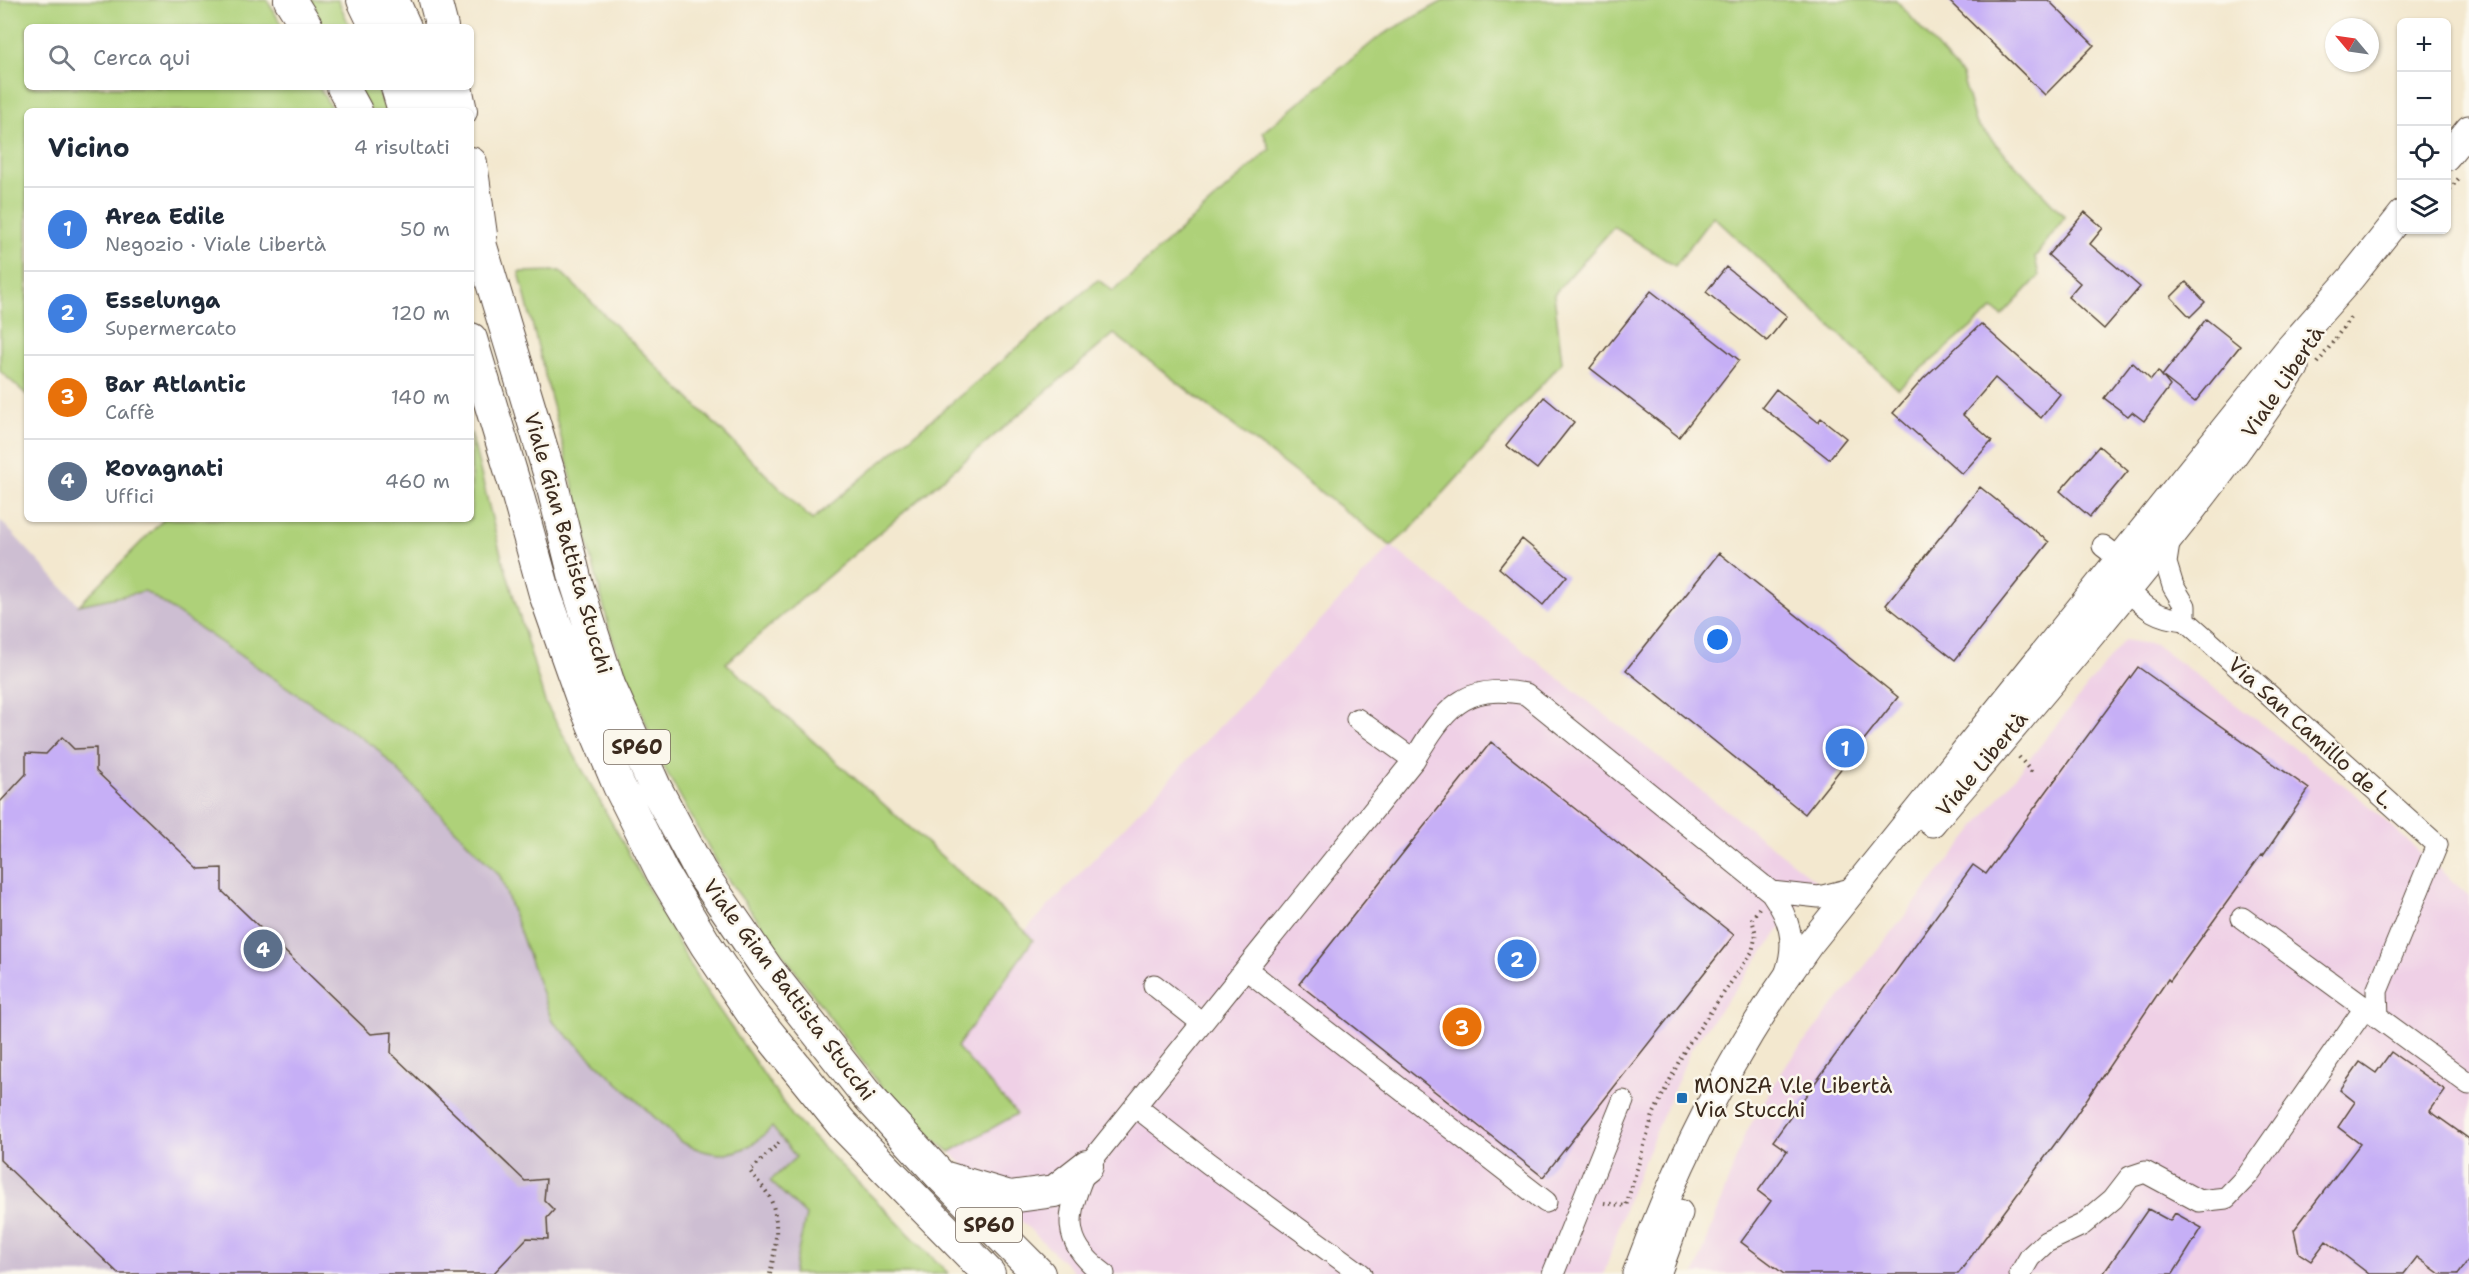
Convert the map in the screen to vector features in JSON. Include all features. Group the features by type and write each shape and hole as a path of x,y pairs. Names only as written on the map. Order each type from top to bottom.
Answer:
{"highway":[{"path":"290,0 305,24"},
{"path":"363,0 375,24"},
{"path":"393,0 404,24"},
{"path":"435,0 441,24"},
{"path":"345,90 354,108"},
{"path":"398,90 403,108"},
{"path":"427,90 434,108"},
{"path":"457,90 460,108"},
{"path":"474,185 482,244"},
{"name":"Viale Gian Battista Stucchi","path":"474,221 550,476 583,603 609,686 655,787 700,871 768,970 865,1094 939,1175 1039,1274"},
{"name":"Viale Gian Battista Stucchi","path":"474,349 545,594 581,696 620,786 662,872 706,945 752,1013 842,1124 989,1274"},
{"path":"939,1175 1010,1197 1055,1191 1087,1166"}],"main road":[{"path":"2451,151 2469,129"},
{"path":"2351,278 2397,220"},
{"name":"Viale Libertà","path":"1636,1274 1667,1196 1706,1113 1751,1029 1783,980 2112,552 2163,506 2289,348 2351,278"},
{"name":"Viale Libertà","path":"1657,1274 1685,1196 1699,1166 1739,1086 1785,1006 1805,978 1925,831 2127,590 2217,478 2300,359 2351,278"}],"street":[{"path":"2127,590 2152,612 2167,619 2185,620 2185,606 2172,586 2166,563 2170,537"},
{"name":"Via San Camillo de L.","path":"2185,620 2437,845 2377,992 2372,1013"},
{"path":"1104,1274 1077,1247 1070,1228 1074,1196 1087,1166 1414,760 1448,709 1481,692 1506,690 1526,694 1771,892 1788,921 1792,941 1789,964 1783,980"},
{"path":"1357,719 1414,760"},
{"path":"1771,892 1819,897 1855,888"},
{"path":"2242,918 2469,1084"},
{"path":"1246,969 1546,1202"},
{"path":"1154,985 1202,1023"},
{"path":"2020,1274 2030,1257 2046,1242 2082,1226 2113,1199 2130,1177 2145,1172 2199,1201 2226,1198 2248,1175 2372,1013"},
{"path":"1552,1274 1623,1101"},
{"path":"1136,1106 1208,1163 1360,1274"}],"path":[{"path":"2016,754 2034,775"},
{"path":"770,1274 776,1225 772,1204 769,1196 750,1171 782,1140"}],"shaded area":[{"path":"0,520 79,605 145,591 375,747 500,876 552,1021 756,1142 772,1127 796,1157 770,1181 806,1215 793,1274 0,1274"},
{"path":"1391,546 1816,881 1691,1049 1627,1201 1604,1274 1076,1274 950,1152 1017,1114 957,1047 1032,941 1025,931"},
{"path":"2124,640 2156,645 2353,792 2469,896 2469,1274 1695,1274 1744,1136 1783,1069"}],"green space":[{"path":"0,0 267,0 281,24 24,24 24,90 321,90 331,108 24,108 24,392 0,371"},
{"path":"301,0 338,0 349,24 316,24"},
{"path":"1445,0 1896,0 1962,75 1975,122 2065,217 2035,257 2039,276 2002,316 1993,309 1898,389 1713,216 1675,266 1614,227 1554,294 1562,362 1411,529 1391,546 1114,334 726,663 1033,940 957,1047 1017,1114 950,1152 899,1111 723,873 661,762 611,635 519,272 560,271 812,520 1098,280 1113,291 1270,149 1263,132 1380,36"},
{"path":"358,90 377,90 385,108 369,108"},
{"path":"474,445 499,547 545,702 700,982 793,1117 949,1274 793,1274 806,1215 770,1181 796,1157 772,1127 754,1143 726,1154 709,1153 681,1142 552,1021 500,876 375,747 145,591 79,605 161,522 474,522"}],"building":[{"path":"1948,0 2048,0 2094,45 2045,95"},
{"path":"2085,212 2103,228 2090,244 2140,287 2104,329 2068,297 2080,283 2048,255"},
{"path":"1726,267 1787,316 1767,341 1706,292"},
{"path":"2186,282 2205,302 2190,317 2171,297"},
{"path":"1651,291 1739,360 1679,437 1590,368"},
{"path":"2206,319 2240,346 2195,402 2162,376"},
{"path":"1981,324 2060,394 2041,418 1995,378 1963,415 1992,441 1962,474 1893,413 1923,379"},
{"path":"2132,362 2151,380 2158,371 2170,386 2144,421 2132,412 2128,416 2104,398"},
{"path":"1776,389 1818,422 1821,418 1846,438 1829,459 1762,407"},
{"path":"1544,397 1574,422 1537,469 1506,445"},
{"path":"2099,446 2128,471 2090,517 2060,491"},
{"path":"1980,487 2049,542 1955,660 1886,605"},
{"path":"1522,539 1567,576 1543,605 1499,568"},
{"path":"1719,553 1898,697 1805,814 1626,670"},
{"path":"2138,667 2309,789 2263,856 2261,855 2170,981 2168,979 2072,1121 1958,1274 1784,1274 1741,1242 1771,1201 1758,1191 1787,1151 1773,1141 1973,865 1986,874"},
{"path":"62,737 74,749 96,748 96,771 199,869 222,868 222,891 371,1034 392,1032 391,1053 525,1181 546,1179 544,1200 554,1210 547,1218 548,1239 527,1238 493,1274 119,1274 0,1160 0,802 26,774 26,753 46,754"},
{"path":"1491,742 1734,935 1543,1177 1299,984"},
{"path":"2391,1052 2445,1090 2430,1111 2469,1139 2469,1259 2458,1274 2440,1274 2417,1257 2404,1274 2369,1274 2326,1241 2311,1261 2299,1253 2294,1230 2360,1144 2338,1127 2355,1102 2340,1090 2360,1062 2376,1073"},
{"path":"2148,1209 2170,1221 2175,1213 2202,1228 2173,1274 2103,1274"}],"place":[{"name":"Area Edile","path":"1845,748"},
{"name":"Rovagnati","path":"263,949"},
{"name":"Esselunga","path":"1517,959"},
{"name":"Bar Atlantic","path":"1462,1027"},
{"name":"MONZA V.le Libertà Via Stucchi","path":"1682,1098"}]}
